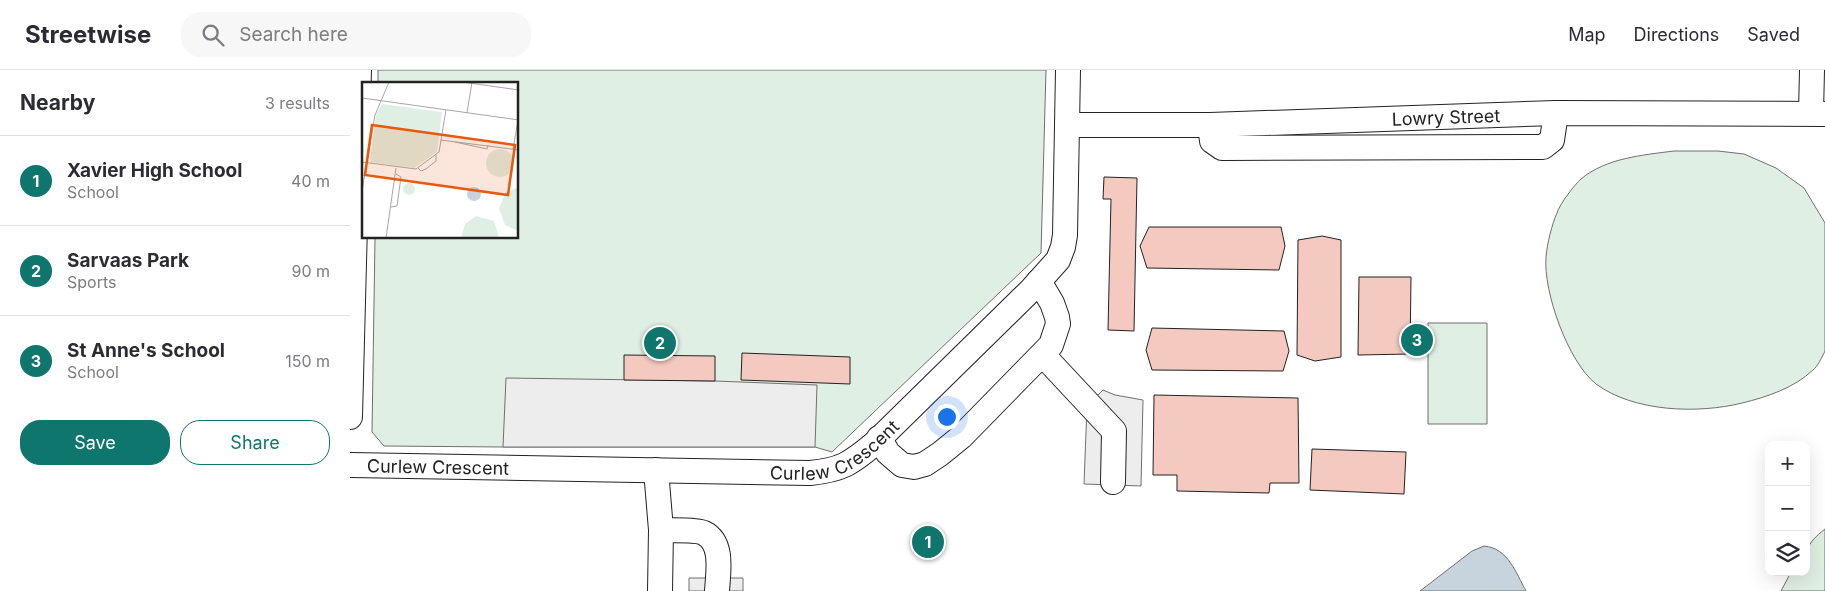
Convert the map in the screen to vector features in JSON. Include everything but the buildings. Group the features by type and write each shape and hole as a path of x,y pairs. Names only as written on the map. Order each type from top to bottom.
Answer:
{"street":[{"path":"350,417 359,70"},
{"name":"Curlew Crescent","path":"350,465 810,473 831,471 845,466 859,457 880,438 1058,260 1065,235 1068,70"},
{"path":"1812,70 1818,114"},
{"path":"1210,125 1212,141 1222,148 1543,147 1552,140 1556,113"},
{"name":"Lowry Street","path":"1067,125 1210,125 1556,113 1818,114"},
{"path":"880,438 888,453 902,465 914,467 925,464 961,437 1051,345 1058,324 1057,317 1052,303 1039,281"},
{"path":"1043,355 1114,431 1113,482"},
{"path":"656,470 661,530 660,591"},
{"path":"661,530 703,532 714,540 718,554 717,591"}],"green space":[{"path":"378,70 1046,70 1041,253 832,452 815,447 384,446 372,432 375,239 519,239 519,82 378,82"},
{"path":"1674,151 1718,151 1744,154 1776,168 1804,188 1825,223 1825,351 1813,370 1797,382 1780,391 1742,403 1706,409 1667,408 1629,400 1611,393 1596,384 1586,374 1576,360 1559,325 1546,271 1549,240 1558,209 1581,179 1602,166 1625,159"},
{"path":"1428,323 1487,323 1487,424 1428,424"},
{"path":"1825,529 1825,591 1781,591 1789,576 1810,576 1810,544"}],"shaded area":[{"path":"506,378 715,381 817,385 815,447 503,447"},
{"path":"1103,390 1115,395 1143,400 1141,486 1084,484 1087,406"},
{"path":"1484,546 1499,551 1505,556 1515,569 1526,591 1420,591 1472,551"},
{"path":"689,578 743,578 743,591 689,591"}],"place":[{"name":"St Anne's School","path":"1417,340"},
{"name":"Sarvaas Park","path":"660,343"},
{"name":"Xavier High School","path":"928,542"}]}
